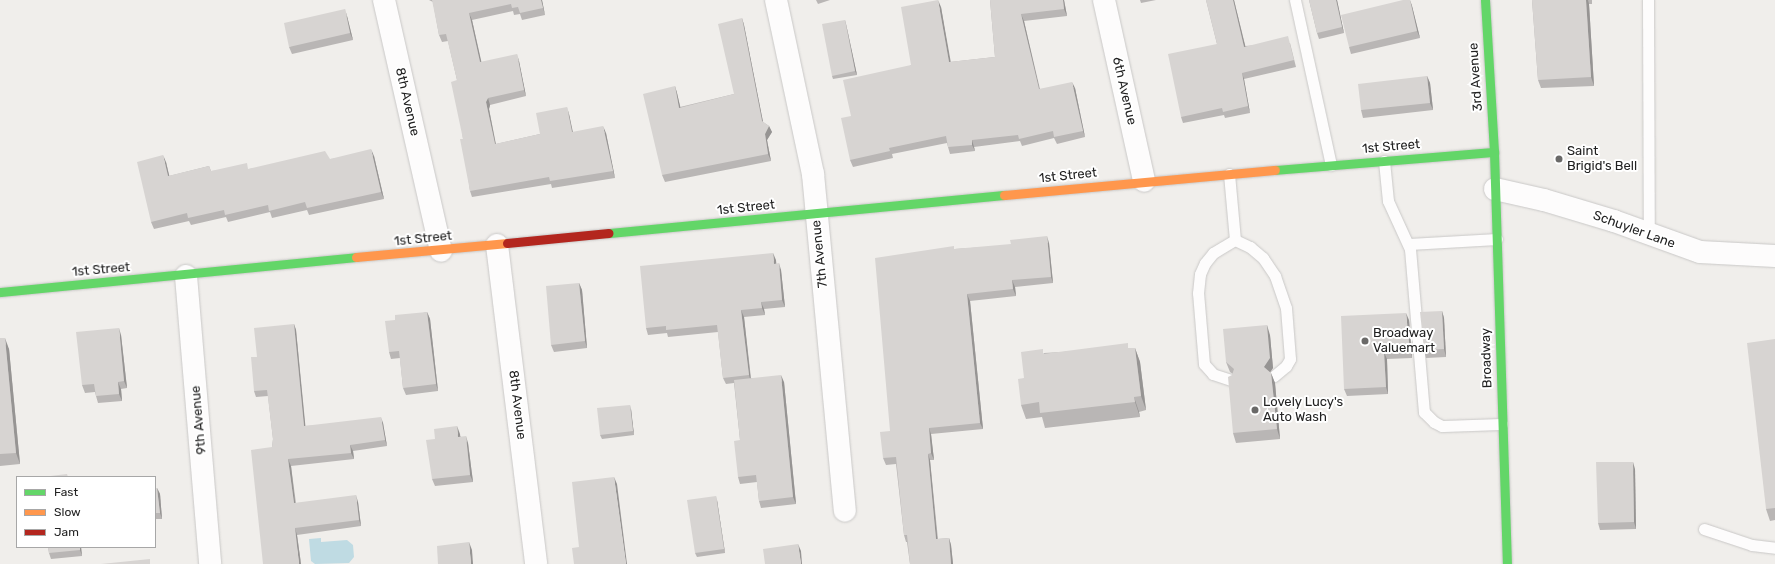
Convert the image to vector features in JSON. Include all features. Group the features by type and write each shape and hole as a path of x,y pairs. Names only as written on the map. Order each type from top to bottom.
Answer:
{"street":[{"name":"8th Avenue","path":"384,0 441,251"},
{"name":"7th Avenue","path":"776,0 812,167 845,510"},
{"name":"6th Avenue","path":"1104,0 1144,181"},
{"path":"1480,0 1486,27"},
{"name":"3rd Avenue","path":"1485,0 1494,152"},
{"name":"1st Street","path":"0,292 186,276 1144,181 1494,152"},
{"name":"Broadway","path":"1494,152 1507,564"},
{"name":"Schuyler Lane","path":"1495,189 1544,200 1614,221 1649,235 1706,253 1775,256"},
{"name":"8th Avenue","path":"497,245 536,564"},
{"name":"9th Avenue","path":"186,276 210,564"}],"lane":[{"path":"1295,0 1331,165"},
{"path":"1648,0 1649,235"},
{"path":"1384,161 1388,201 1409,244 1424,412 1434,422 1442,426 1502,424"},
{"path":"1228,174 1235,240"},
{"path":"1409,244 1497,239"},
{"path":"1235,240 1250,247 1263,258 1275,276 1285,303 1290,358 1286,366 1274,376"},
{"path":"1231,380 1213,374 1204,364 1198,293 1200,274 1205,263 1214,253 1235,240"},
{"path":"1704,529 1752,545 1775,548"}],"water":[{"path":"321,538 321,542 347,540 353,545 354,557 349,563 315,564 311,561 309,539"}],"building":[{"path":"432,0 541,0 543,8 520,13 518,7 512,8 511,4 469,13 480,62 517,54 524,90 488,98 486,102 495,144 540,134 536,113 567,107 572,132 603,126 613,171 550,181 549,177 470,191 460,139 463,139 451,82 457,80 446,34 439,35"},
{"path":"938,0 949,62 995,57 990,0 1063,0 1064,9 1021,14 1039,89 1072,82 1083,131 1054,137 1053,131 1019,139 1018,135 972,140 972,145 948,147 946,136 889,148 890,151 850,160 841,118 851,116 843,80 911,65 901,7"},
{"path":"1206,0 1233,0 1244,47 1288,36 1294,60 1242,73 1248,106 1223,112 1222,108 1181,117 1168,54 1217,44"},
{"path":"1309,0 1336,0 1342,27 1317,33"},
{"path":"1403,0 1410,0 1417,31 1349,47 1341,15"},
{"path":"1532,0 1586,0 1591,77 1538,80"},
{"path":"345,9 350,33 289,47 284,23"},
{"path":"742,18 762,121 769,126 765,134 768,154 662,175 643,94 675,86 679,108 734,94 718,24"},
{"path":"845,20 855,71 832,76 822,24"},
{"path":"1427,76 1430,103 1361,110 1358,84"},
{"path":"371,149 381,192 307,208 305,202 269,211 268,205 225,215 224,210 188,218 187,213 151,222 137,162 163,155 168,176 209,166 211,171 247,163 248,169 325,151 330,159"},
{"path":"1047,236 1051,277 1012,280 1013,289 967,294 980,423 929,428 931,453 928,454 936,539 949,538 951,564 910,564 907,535 904,535 896,457 883,458 880,432 890,431 875,258 954,246 954,249 1011,244 1010,240"},
{"path":"773,253 774,264 779,263 782,300 761,302 762,308 741,310 749,375 723,378 717,325 666,330 666,326 646,328 640,266"},
{"path":"579,283 585,341 551,345 546,286"},
{"path":"1442,311 1444,349 1424,350 1420,312"},
{"path":"427,312 436,384 403,388 399,351 389,352 385,321 395,320 395,315"},
{"name":"Broadway Valuemart","path":"1406,313 1410,351 1384,352 1386,387 1344,389 1341,316"},
{"path":"294,324 304,426 381,417 385,440 350,445 351,453 288,459 294,503 356,495 359,520 295,528 299,564 263,564 251,450 272,447 273,439 267,390 254,391 251,357 257,357 254,328"},
{"name":"Lovely Lucy's Auto Wash","path":"1267,325 1270,358 1264,367 1271,373 1277,429 1233,433 1228,377 1232,375 1234,369 1226,362 1223,329"},
{"path":"119,328 124,381 118,382 119,394 96,396 94,384 82,385 76,332"},
{"path":"0,338 5,338 16,453 0,454"},
{"path":"1775,339 1775,508 1766,509 1747,343"},
{"path":"1128,343 1128,348 1135,348 1141,396 1134,397 1135,402 1040,413 1039,402 1021,405 1018,379 1024,378 1021,352 1043,349 1043,354"},
{"path":"781,375 793,497 759,501 756,475 738,477 734,441 740,440 734,380"},
{"path":"630,405 633,431 600,435 597,408"},
{"path":"457,426 458,437 466,436 470,475 432,479 426,440 435,439 434,429"},
{"path":"1596,462 1633,462 1634,522 1598,523"},
{"path":"67,474 68,476 50,476"},
{"path":"614,477 626,564 574,564 572,548 579,547 572,482"},
{"path":"156,488 157,488 160,513 156,513"},
{"path":"716,496 724,549 695,553 687,500"},
{"path":"469,542 471,564 438,564 437,546"},
{"path":"798,544 801,564 765,564 763,549"},
{"path":"48,548 80,548 80,550 49,553"},
{"path":"150,559 150,564 101,564"}],"traffic: fast":[{"path":"1485,0 1494,152 1507,564"},
{"path":"1275,170 1494,152"},
{"path":"609,233 1004,195"},
{"path":"0,292 356,257"}],"traffic: slow":[{"path":"1004,195 1275,170"},
{"path":"356,257 507,243"}],"traffic: jam":[{"path":"507,243 609,233"}],"place":[{"name":"Saint Brigid's Bell","path":"1559,159"},
{"name":"Broadway Valuemart","path":"1365,341"},
{"name":"Lovely Lucy's Auto Wash","path":"1255,410"}]}
